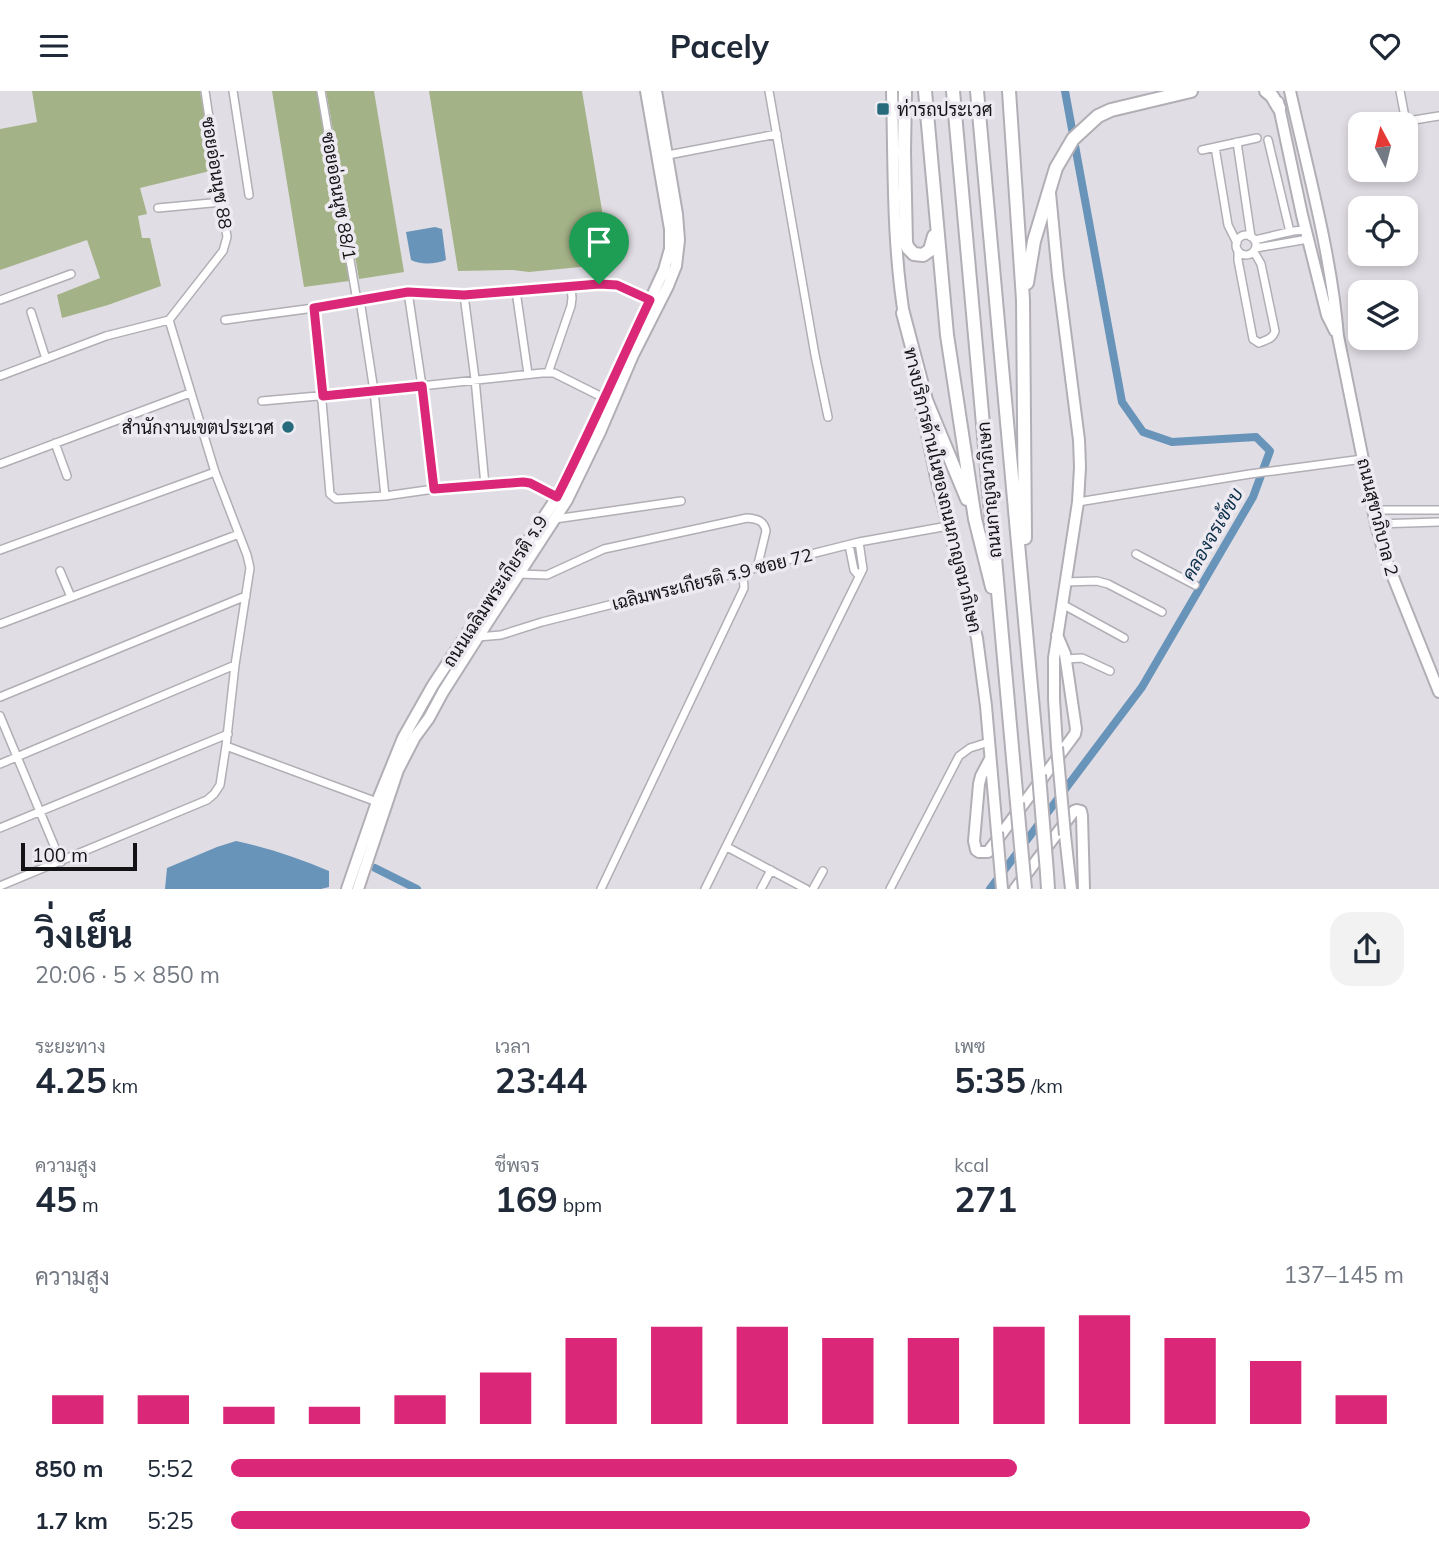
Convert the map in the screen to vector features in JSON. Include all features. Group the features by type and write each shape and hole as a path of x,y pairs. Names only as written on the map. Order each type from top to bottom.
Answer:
{"highway":[{"path":"905,91 905,234 908,248 918,255 927,253 933,246 933,186"},
{"path":"925,91 943,304 975,519 1002,624"},
{"name":"ถนนกาญจนาภิเษก","path":"953,91 1025,889"},
{"name":"ถนนกาญจนาภิเษก","path":"977,91 1048,889"},
{"path":"1009,91 1023,300 1026,567 1022,592"},
{"path":"1266,91 1279,108"},
{"path":"1023,300 1034,241 1049,190 1056,168 1073,139 1098,116 1111,110 1186,92"},
{"path":"903,313 926,400 975,519"}],"main road":[{"name":"ถนนเฉลิมพระเกียรติ ร.9","path":"347,889 377,801 403,738 433,685 557,497 664,270 671,237 646,91"},
{"name":"ถนนเฉลิมพระเกียรติ ร.9","path":"358,889 398,770 443,692 567,500 676,266 679,233 656,91"},
{"name":"ทางบริการด้านในของถนนกาญจนาภิเษก","path":"892,91 895,231 903,313 923,421 977,638 986,706 1002,889"},
{"name":"ถนนสุขาภิบาล 2","path":"1275,91 1327,315 1338,336"},
{"name":"ถนนสุขาภิบาล 2","path":"1290,91 1322,233 1338,336 1376,524 1388,566 1439,692"},
{"path":"1049,190 1080,467 1078,502 1057,635 1054,672 1056,747 1072,889"},
{"path":"990,759 979,784 974,841 976,850 983,853 988,852 1075,734 1065,659 1057,635"},
{"path":"1015,889 1077,810 1081,811 1082,816 1084,889"}],"street":[{"name":"ซอยอ่อนนุช 88","path":"169,320 226,245 205,91"},
{"path":"233,91 249,195"},
{"name":"ซอยอ่อนนุช 88/1","path":"321,91 374,391 386,496"},
{"path":"769,91 828,417"},
{"path":"1400,91 1408,121 1439,116"},
{"path":"668,155 777,134"},
{"path":"1202,150 1257,138"},
{"path":"1268,140 1290,232"},
{"path":"1237,142 1254,244 1261,264 1275,331 1269,339 1259,343 1254,338 1238,260 1238,247 1243,236 1254,244 1307,235"},
{"path":"1215,147 1228,225 1238,247 1246,255 1254,244 1290,232 1307,235"},
{"path":"158,208 222,202"},
{"path":"0,300 71,274"},
{"path":"225,320 408,292 464,295 608,284 617,285 650,300"},
{"path":"548,373 571,306 571,287"},
{"path":"516,291 527,374"},
{"path":"408,292 434,489"},
{"path":"464,295 485,485"},
{"path":"314,308 331,496 336,499 386,496 523,482 557,497"},
{"path":"31,312 46,359"},
{"path":"0,376 106,336 169,320 215,472 250,568 220,785 214,794 207,800 0,886"},
{"path":"262,401 548,373 554,373 604,398"},
{"path":"0,464 190,393"},
{"path":"55,443 67,476"},
{"path":"1078,502 1363,459"},
{"path":"0,550 215,472"},
{"path":"555,519 681,501"},
{"path":"1373,510 1439,510"},
{"path":"519,574 547,575 604,549 747,519 761,521 765,526 757,568"},
{"path":"1376,524 1439,522"},
{"name":"เฉลิมพระเกียรติ ร.9 ซอย 72","path":"478,637 501,635 542,622 859,542 948,526"},
{"path":"0,624 239,534"},
{"path":"705,889 863,569 859,542"},
{"path":"849,545 854,570 859,576"},
{"path":"1136,554 1195,585"},
{"path":"60,571 71,597"},
{"path":"601,889 744,589 743,572"},
{"path":"1065,582 1097,581 1108,584 1162,611"},
{"path":"0,697 246,596"},
{"path":"1062,604 1124,638"},
{"path":"1065,659 1082,657 1110,671"},
{"path":"0,764 235,665"},
{"path":"0,716 61,862"},
{"path":"0,828 228,734"},
{"path":"890,889 959,756 970,748 989,742"},
{"path":"226,746 377,801"},
{"path":"727,847 806,889"},
{"path":"761,889 771,870"},
{"path":"813,889 823,871"}],"green space":[{"path":"32,91 200,91 214,170 140,188 147,214 138,216 142,238 150,238 161,286 62,318 57,295 100,278 87,240 0,270 0,129 37,122"},
{"path":"272,91 317,91 349,281 304,287"},
{"path":"326,91 374,91 404,272 359,279"},
{"path":"429,91 582,91 611,264 529,272 458,271"}],"water":[{"path":"435,227 442,229 446,260 419,263 411,260 406,232"},
{"path":"236,841 329,871 329,887 165,889 167,868"}],"waterway":[{"name":"คลองจรเข้ขบ","path":"990,889 1142,687 1253,497 1270,451 1256,437 1172,442 1143,432 1122,402 1065,91"},
{"path":"375,868 417,889"}],"place":[{"name":"ท่ารถประเวศ","path":"883,109"},
{"name":"สำนักงานเขตประเวศ","path":"288,427"}],"route":[{"path":"599,284 617,285 650,300 557,497 523,482 434,489 422,386 323,396 314,308 408,292 464,295 599,284"}]}
